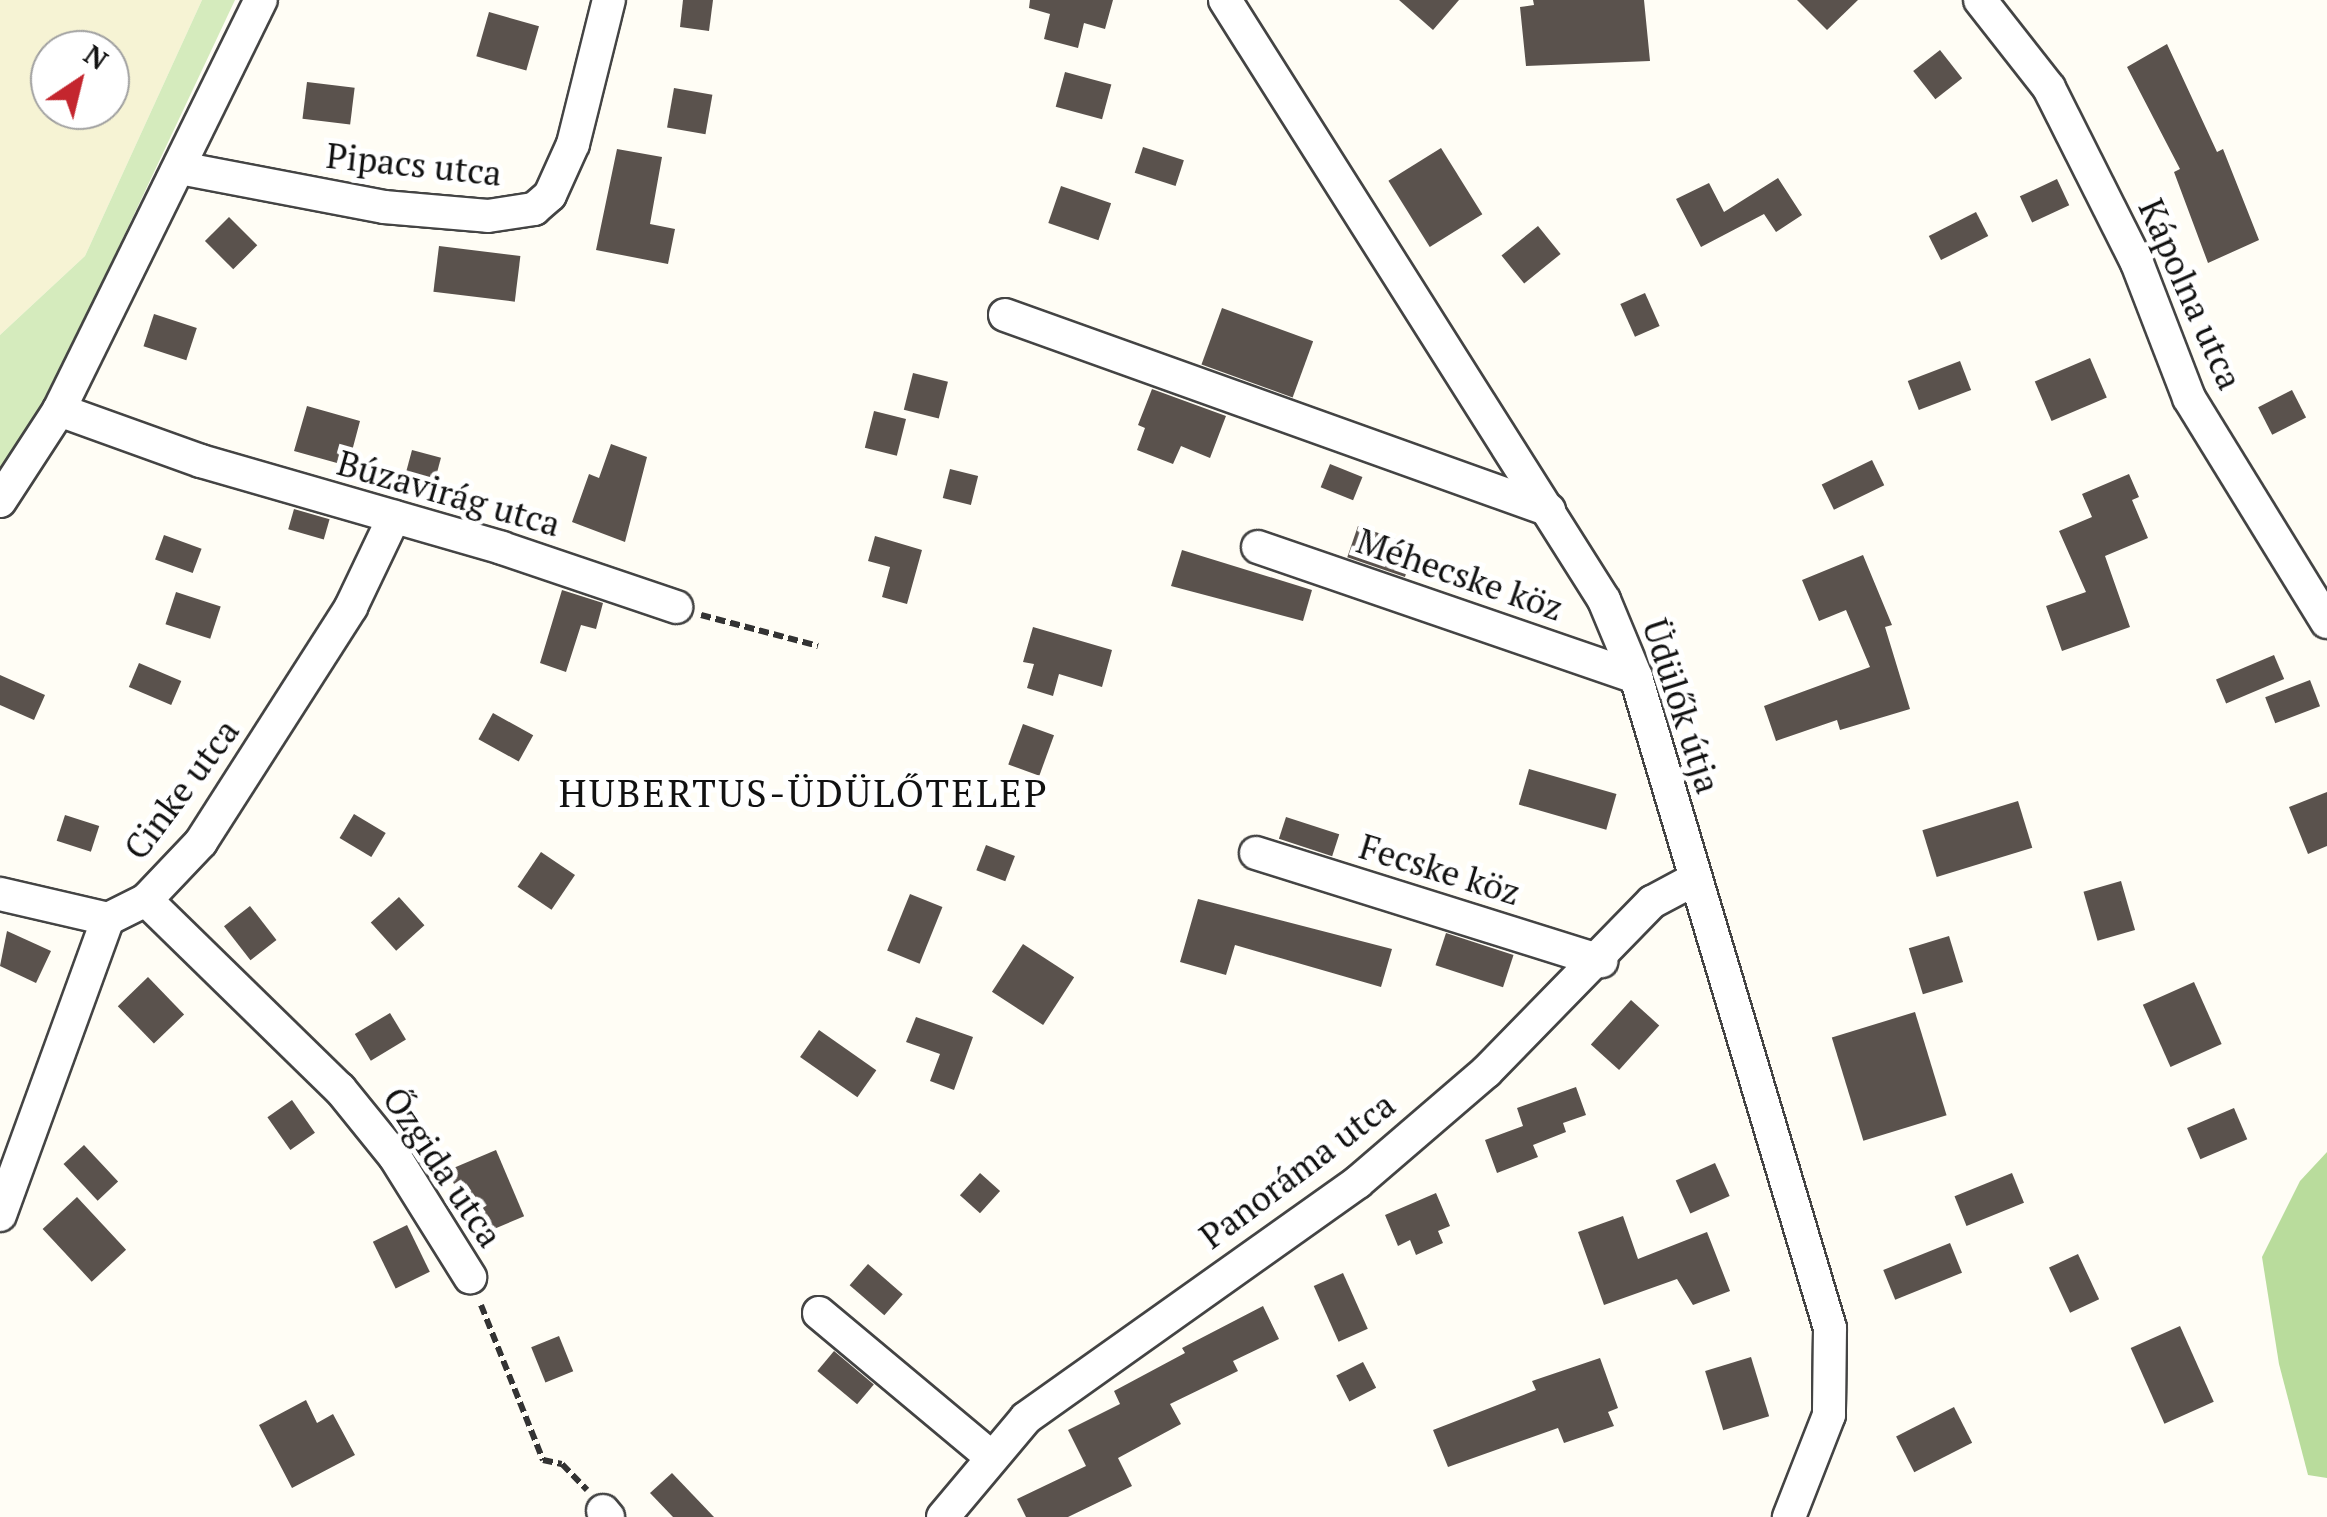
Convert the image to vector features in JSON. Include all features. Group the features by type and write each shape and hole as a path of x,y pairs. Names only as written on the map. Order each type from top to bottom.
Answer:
{"street":[{"path":"0,501 59,410 261,0"},
{"name":"Pipacs utca","path":"180,168 384,207 488,216 534,209 550,195 573,144 609,0"},
{"name":"Üdülők útja","path":"1225,0 1604,600 1636,677 1693,880 1830,1328 1830,1415 1789,1517"},
{"name":"Kápolna utca","path":"1980,0 2049,88 2137,263 2190,398 2327,622"},
{"path":"1005,315 1549,510"},
{"name":"Búzavirág utca","path":"59,410 184,456 394,517 676,607"},
{"name":"Cinke utca","path":"108,919 146,900 201,842 351,607 394,517"},
{"name":"Méhecske köz","path":"1258,547 1636,677"},
{"name":"Fecske köz","path":"1256,854 1601,960"},
{"name":"Panoráma utca","path":"943,1517 990,1456 1059,1391 1358,1182 1601,960 1652,902 1693,880"},
{"path":"0,894 108,919 0,1215"},
{"name":"Őzgida utca","path":"146,900 340,1089 396,1157 470,1276"},
{"path":"818,1314 990,1456"}],"path":[{"path":"676,607 818,646"},
{"name":"Őzgida utca","path":"470,1276 543,1460 571,1470 605,1514"}],"shaded area":[{"path":"0,0 202,0 85,256 0,335"}],"green space":[{"path":"202,0 235,0 17,463 0,482 0,335 85,256"},
{"path":"2327,1152 2327,1478 2308,1475 2279,1364 2262,1257 2300,1181"}],"building":[{"path":"683,0 713,0 709,31 680,27"},
{"path":"1030,0 1113,0 1105,29 1084,23 1078,48 1044,39 1050,14 1029,8"},
{"path":"1399,0 1459,0 1433,30"},
{"path":"1533,0 1644,0 1650,61 1526,66 1520,7 1534,5"},
{"path":"1797,0 1858,0 1827,30"},
{"path":"489,12 539,26 526,71 476,56"},
{"path":"2167,44 2217,152 2223,149 2259,240 2208,263 2174,172 2180,169 2127,67"},
{"path":"1940,50 1962,78 1935,99 1913,71"},
{"path":"1065,72 1111,84 1102,119 1056,107"},
{"path":"307,82 355,88 350,125 302,119"},
{"path":"674,88 712,95 705,134 667,127"},
{"path":"1143,147 1184,160 1176,186 1135,173"},
{"path":"1441,148 1482,214 1430,247 1388,181"},
{"path":"617,149 662,157 650,224 675,229 668,264 596,250"},
{"path":"1778,178 1802,215 1776,232 1764,214 1701,247 1676,199 1709,183 1724,212"},
{"path":"2057,179 2069,205 2032,223 2020,196"},
{"path":"1061,186 1111,203 1098,240 1048,223"},
{"path":"1976,212 1988,236 1941,260 1929,236"},
{"path":"229,217 257,245 233,269 205,241"},
{"path":"1538,226 1561,254 1524,284 1501,256"},
{"path":"439,246 520,256 515,302 433,292"},
{"path":"1645,293 1660,326 1635,337 1620,304"},
{"path":"1222,308 1313,341 1293,398 1201,364"},
{"path":"154,314 197,328 186,360 143,346"},
{"path":"2090,358 2107,398 2052,421 2035,381"},
{"path":"1960,361 1971,390 1919,410 1908,381"},
{"path":"913,373 948,382 939,419 904,410"},
{"path":"1152,389 1226,416 1210,458 1181,446 1173,464 1137,450 1145,428 1138,425"},
{"path":"2292,390 2306,418 2272,435 2258,407"},
{"path":"307,406 360,421 352,451 341,447 337,463 294,451"},
{"path":"874,411 906,419 897,456 865,448"},
{"path":"611,444 647,457 625,542 572,522 589,474 599,478"},
{"path":"412,450 441,458 433,486 404,478"},
{"path":"1872,460 1884,485 1834,510 1822,485"},
{"path":"1330,464 1362,477 1353,500 1321,487"},
{"path":"950,469 978,476 971,505 943,498"},
{"path":"2129,474 2139,497 2132,500 2148,538 2105,556 2130,627 2062,651 2046,606 2086,592 2059,531 2092,517 2082,494"},
{"path":"294,509 330,519 324,539 288,529"},
{"path":"1358,526 1416,546 1405,577 1347,557"},
{"path":"164,535 202,549 193,573 155,559"},
{"path":"875,536 922,550 907,604 882,597 890,567 868,561"},
{"path":"1182,550 1312,590 1303,621 1171,586"},
{"path":"1863,555 1892,625 1885,627 1910,709 1840,730 1837,720 1776,741 1764,706 1870,667 1846,610 1819,621 1802,580"},
{"path":"562,590 603,603 596,629 581,625 566,672 540,663"},
{"path":"176,592 221,607 210,639 165,624"},
{"path":"1033,627 1112,650 1102,687 1059,674 1053,696 1027,688 1034,664 1023,662"},
{"path":"2274,655 2284,679 2226,704 2216,680"},
{"path":"139,663 181,681 171,705 129,687"},
{"path":"0,675 45,695 34,720 0,705"},
{"path":"2310,680 2320,706 2275,723 2265,697"},
{"path":"493,713 533,735 519,762 478,739"},
{"path":"1023,724 1054,735 1039,776 1008,764"},
{"path":"1529,769 1616,794 1606,830 1519,805"},
{"path":"2327,792 2327,846 2308,854 2289,807"},
{"path":"2018,801 2032,848 1937,877 1922,830"},
{"path":"354,814 386,833 371,857 340,838"},
{"path":"65,815 99,826 91,852 57,841"},
{"path":"1286,817 1339,834 1332,856 1279,839"},
{"path":"986,845 1015,856 1005,881 976,870"},
{"path":"541,852 575,875 552,910 518,887"},
{"path":"2121,881 2135,930 2098,941 2084,892"},
{"path":"910,894 942,907 920,964 887,951"},
{"path":"399,897 424,925 396,951 371,922"},
{"path":"1198,899 1392,949 1381,987 1235,945 1226,975 1180,962"},
{"path":"250,906 276,940 250,960 224,926"},
{"path":"7,931 51,951 36,983 0,966"},
{"path":"1446,933 1514,955 1503,987 1435,965"},
{"path":"1949,936 1963,982 1923,994 1909,948"},
{"path":"1023,944 1074,977 1043,1025 992,992"},
{"path":"148,977 184,1014 154,1044 118,1006"},
{"path":"2194,982 2222,1044 2170,1067 2143,1005"},
{"path":"1631,1000 1659,1025 1619,1070 1591,1045"},
{"path":"1915,1012 1947,1115 1863,1141 1832,1037"},
{"path":"390,1013 406,1040 371,1061 355,1034"},
{"path":"916,1017 973,1037 954,1090 930,1081 940,1054 906,1042"},
{"path":"819,1030 876,1070 857,1097 800,1057"},
{"path":"1576,1087 1586,1115 1563,1123 1566,1132 1533,1145 1538,1157 1497,1173 1485,1140 1523,1126 1517,1108"},
{"path":"292,1100 315,1133 290,1150 267,1117"},
{"path":"2234,1108 2247,1139 2200,1159 2187,1128"},
{"path":"84,1145 118,1182 98,1201 64,1164"},
{"path":"496,1150 524,1216 476,1237 448,1170"},
{"path":"1715,1163 1730,1196 1690,1213 1676,1180"},
{"path":"980,1173 1000,1191 980,1213 960,1195"},
{"path":"2012,1173 2024,1203 1967,1226 1955,1196"},
{"path":"1436,1193 1450,1226 1438,1231 1443,1243 1416,1255 1410,1240 1398,1246 1385,1215"},
{"path":"77,1197 126,1250 92,1282 43,1229"},
{"path":"1623,1216 1638,1259 1707,1232 1730,1291 1693,1305 1677,1279 1604,1305 1578,1232"},
{"path":"407,1225 430,1272 396,1288 373,1242"},
{"path":"1950,1243 1962,1273 1895,1300 1883,1270"},
{"path":"2078,1254 2099,1299 2070,1313 2049,1268"},
{"path":"868,1264 903,1294 884,1315 850,1285"},
{"path":"1343,1273 1368,1329 1339,1342 1314,1286"},
{"path":"1263,1306 1279,1339 1233,1361 1238,1371 1170,1404 1181,1424 1118,1458 1132,1486 1068,1517 1026,1517 1017,1499 1086,1466 1068,1430 1120,1404 1114,1391 1185,1353 1182,1348"},
{"path":"2180,1326 2214,1402 2164,1424 2131,1348"},
{"path":"559,1336 573,1371 545,1382 531,1347"},
{"path":"834,1351 874,1384 857,1404 817,1371"},
{"path":"1751,1357 1769,1416 1723,1430 1705,1371"},
{"path":"1600,1358 1618,1408 1608,1412 1614,1426 1564,1443 1558,1428 1448,1467 1433,1430 1536,1390 1532,1381"},
{"path":"1363,1362 1376,1388 1349,1401 1336,1376"},
{"path":"306,1400 317,1423 333,1414 355,1455 292,1488 259,1425"},
{"path":"1954,1407 1972,1443 1914,1472 1896,1437"},
{"path":"672,1473 714,1517 673,1517 650,1493"}],"district":[{"name":"HUBERTUS-ÜDÜLŐTELEP","path":"804,794"}]}
